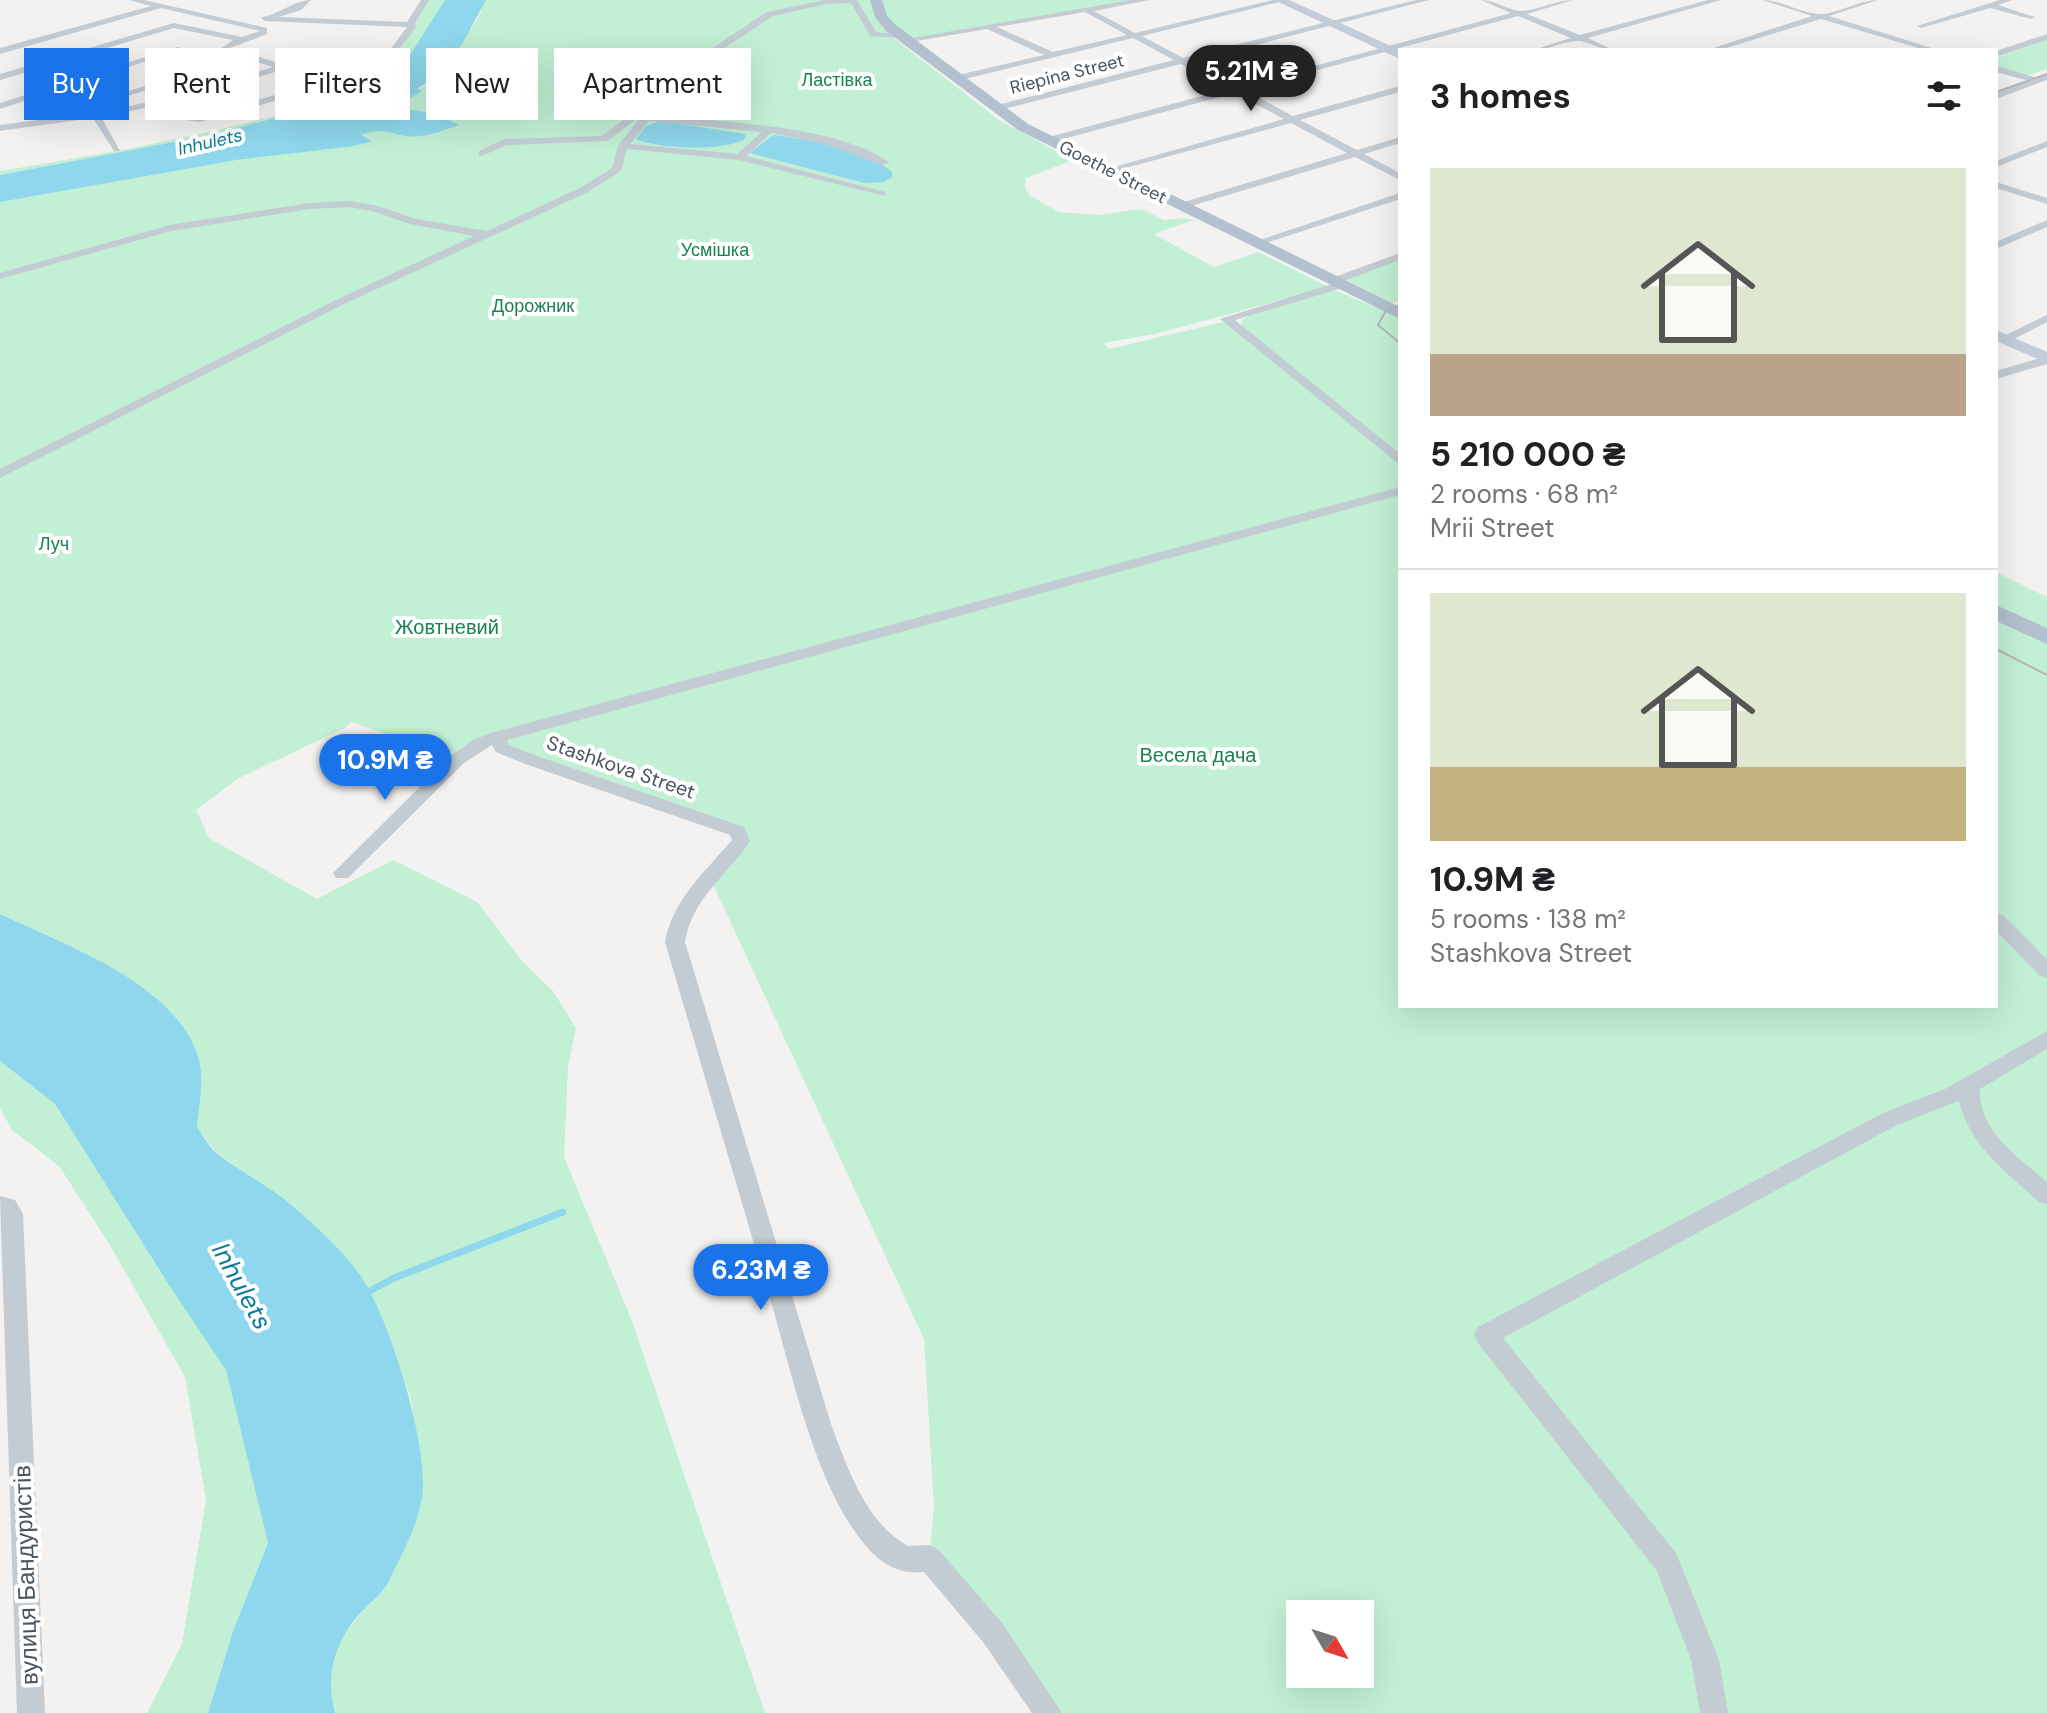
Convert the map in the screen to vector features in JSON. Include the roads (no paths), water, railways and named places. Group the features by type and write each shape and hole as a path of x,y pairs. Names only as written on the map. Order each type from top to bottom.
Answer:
{"main road":[{"path":"876,0 881,17 902,37"},
{"name":"Goethe Street","path":"902,37 996,108 1048,140 1398,313"},
{"path":"1998,613 2047,637"}],"street":[{"path":"133,0 263,28 264,32 226,48"},
{"path":"245,24 298,8 307,0"},
{"path":"264,19 411,23 415,22 425,0"},
{"name":"Goethe Street","path":"716,48 758,19 787,9 853,0 873,34 902,37"},
{"path":"902,37 1145,0"},
{"path":"957,78 1281,0 1398,54"},
{"name":"Riepina Street","path":"996,108 1425,0"},
{"path":"1485,0 1604,48"},
{"path":"1048,140 1569,0"},
{"path":"1544,48 1717,0"},
{"path":"1766,0 1927,48"},
{"path":"1718,48 1874,0"},
{"path":"1970,0 2035,16 2009,24"},
{"path":"1921,26 2008,0"},
{"path":"0,51 161,6"},
{"path":"1086,10 1398,176"},
{"path":"259,102 380,62 389,57 412,28 411,23"},
{"path":"0,77 174,25 242,39"},
{"path":"988,26 1052,55"},
{"path":"1998,53 2047,37"},
{"path":"1725,46 1732,48"},
{"path":"0,106 145,60"},
{"path":"259,60 282,67 259,74"},
{"path":"1998,70 2044,81"},
{"path":"1998,95 2044,81"},
{"path":"35,124 145,88"},
{"path":"1111,171 1398,90"},
{"path":"0,128 66,120"},
{"path":"99,120 117,149"},
{"name":"Goethe Street","path":"482,153 504,142 604,139 634,120"},
{"path":"0,474 342,301 493,234 611,174 620,164 623,146 641,120"},
{"path":"701,120 837,143 885,163"},
{"path":"739,157 769,130"},
{"path":"1181,206 1398,141"},
{"path":"1998,163 2047,144"},
{"path":"623,146 739,157 881,194"},
{"path":"1998,186 2047,201"},
{"path":"1256,243 1398,197"},
{"path":"0,276 170,228 309,206 349,204 374,208 414,222 469,233 493,234"},
{"path":"1998,245 2047,223"},
{"path":"1398,257 1337,283 1226,319 1398,459"},
{"path":"2000,337 2047,318"},
{"path":"2000,337 2047,359"},
{"path":"1998,374 2047,359"},
{"name":"Stashkova Street","path":"342,873 458,759 479,744 497,737 1398,492"},
{"name":"Stashkova Street","path":"497,737 502,748 534,761 738,831 741,841 685,908 676,925 675,942 819,1424 842,1488 884,1545 905,1559 929,1558 962,1592 1006,1649 1048,1713"},
{"path":"1998,922 2047,971"},
{"path":"1714,1713 1705,1660 1667,1562 1486,1335 1890,1119 1970,1084 2047,1039"},
{"path":"1970,1084 1966,1099 1969,1111 1985,1137 2047,1195"},
{"name":"вулиця Бандуристів","path":"0,1205 7,1207 12,1214 31,1713"}],"water":[{"path":"445,0 486,0 460,48 426,48 426,83 417,89 422,91 410,98 410,55"},
{"name":"Inhulets","path":"410,110 426,112 426,120 449,120 459,125 419,136 373,131 361,135 372,141 354,146 236,160 0,202 0,175 211,135 275,118 410,120"},
{"path":"661,121 745,134 746,138 724,145 692,148 636,139 646,126"},
{"path":"773,135 851,150 879,163 892,172 892,177 884,182 864,183 750,153"},
{"name":"Inhulets","path":"0,914 113,968 164,1005 183,1028 200,1062 197,1127 204,1138 219,1155 294,1207 336,1246 358,1272 382,1317 413,1414 420,1446 422,1497 413,1529 389,1581 355,1619 340,1644 332,1670 335,1713 208,1713 233,1631 268,1543 226,1370 55,1104 0,1061"}],"waterway":[{"path":"368,1292 394,1278 563,1212"}],"tram line":[{"path":"1998,91 2047,74"},
{"path":"1398,306 1385,312 1378,325 1398,341"},
{"path":"1998,650 2047,675"}],"park label":[{"name":"Ластівка","path":"837,80"},
{"name":"Усмішка","path":"715,250"},
{"name":"Дорожник","path":"533,306"},
{"name":"Луч","path":"54,544"},
{"name":"Жовтневий","path":"447,627"},
{"name":"Весела дача","path":"1198,755"}]}
